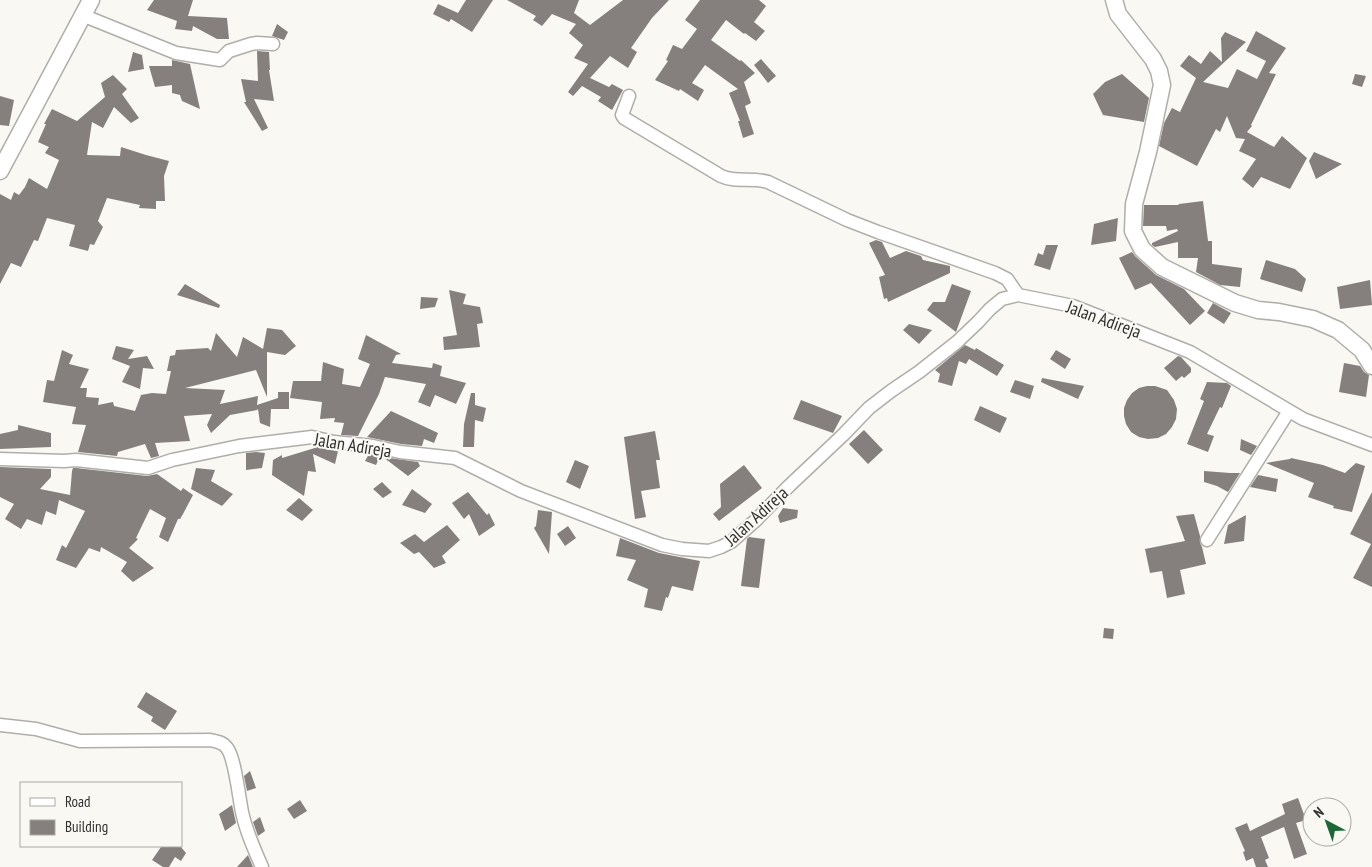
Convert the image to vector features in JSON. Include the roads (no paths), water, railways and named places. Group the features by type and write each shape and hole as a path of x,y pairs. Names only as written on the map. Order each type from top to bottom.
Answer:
{"street":[{"path":"0,171 91,0"},
{"path":"1114,0 1118,14 1153,59 1159,71 1162,85 1148,152 1134,204 1133,231 1142,249 1162,267 1234,303 1258,310 1313,319 1338,330 1362,350 1372,366"},
{"path":"82,15 182,55 220,60 229,51 251,44 273,44"},
{"path":"629,96 622,115 624,118 721,176 734,180 750,179 768,182 847,220 995,273 1007,279 1018,295"},
{"name":"Jalan Adireja","path":"0,459 84,461 148,468 172,460 239,446 312,437 400,452 455,458 521,491 662,545 709,551 731,542 756,520 869,408 957,342 1002,299 1018,295 1073,306 1190,352 1303,419 1372,445"},
{"path":"1207,540 1289,410"},
{"path":"0,725 36,728 80,741 218,741 228,749 231,755 243,814 250,839 262,867"}]}
